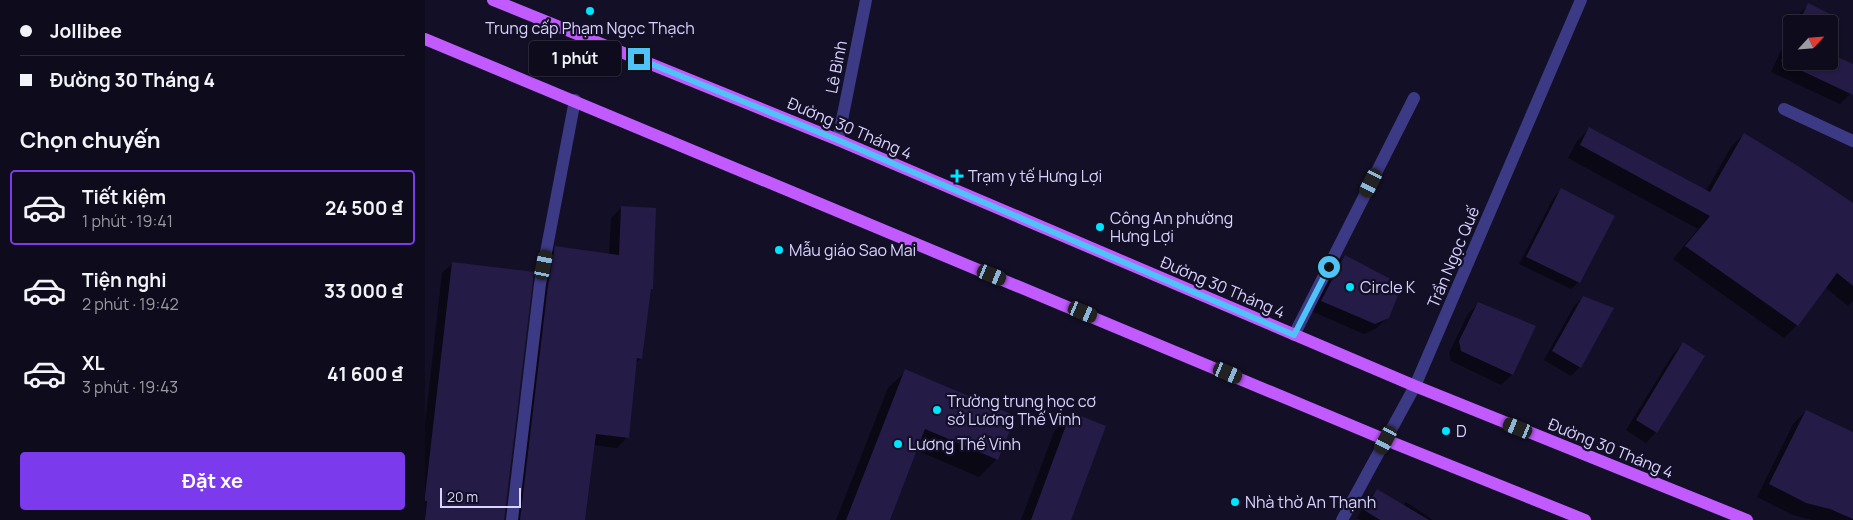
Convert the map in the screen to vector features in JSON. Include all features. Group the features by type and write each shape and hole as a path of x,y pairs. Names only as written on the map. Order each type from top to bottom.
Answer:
{"main road":[{"name":"Đường 30 Tháng 4","path":"493,0 838,140 1415,386 1747,520"},
{"path":"425,39 1386,440 1585,520"}],"street":[{"name":"Lê Bình","path":"838,140 866,0"},
{"name":"Trần Ngọc Quế","path":"1342,520 1415,386 1581,0"},
{"path":"1294,335 1414,98"},
{"path":"512,520 540,284 575,100"},
{"path":"1784,109 1853,141"}],"building":[{"path":"1808,3 1832,15 1802,15"},
{"path":"1838,57 1853,64 1853,95 1800,70 1838,70"},
{"path":"1589,127 1710,192 1744,133 1853,203 1853,286 1837,273 1798,326 1685,246 1710,216 1580,145"},
{"path":"1561,188 1615,216 1580,283 1526,257"},
{"path":"621,206 656,208 653,289 651,289 642,359 637,358 629,438 596,434 585,520 520,520 548,285 555,246 619,255"},
{"path":"1345,255 1402,285 1389,318 1375,324 1321,301"},
{"path":"452,262 534,272 504,520 425,520 427,501 425,501 425,496"},
{"path":"1583,296 1614,308 1581,368 1552,351"},
{"path":"1478,302 1536,326 1513,375 1461,351 1459,341"},
{"path":"1683,342 1705,356 1657,433 1636,420"},
{"name":"Lương Thế Vinh","path":"905,369 1016,416 998,460 925,429 890,520 846,520"},
{"path":"1806,410 1853,432 1853,519 1830,509 1806,503 1769,484"},
{"path":"1071,412 1106,426 1071,520 1031,520"},
{"path":"1377,489 1429,520 1380,520 1364,510"}],"place":[{"name":"Trung cấp Phạm Ngọc Thạch","path":"590,11"},
{"name":"Trạm y tế Hưng Lợi","path":"957,176"},
{"name":"Công An phường Hưng Lợi","path":"1100,227"},
{"name":"Mẫu giáo Sao Mai","path":"779,250"},
{"name":"Circle K","path":"1350,287"},
{"name":"Trường trung học cơ sở Lương Thế Vinh","path":"937,410"},
{"name":"D","path":"1446,431"},
{"name":"Lương Thế Vinh","path":"898,444"},
{"name":"Nhà thờ An Thạnh","path":"1235,502"}],"route":[{"path":"639,59 838,140 1294,335 1329,267"}]}
